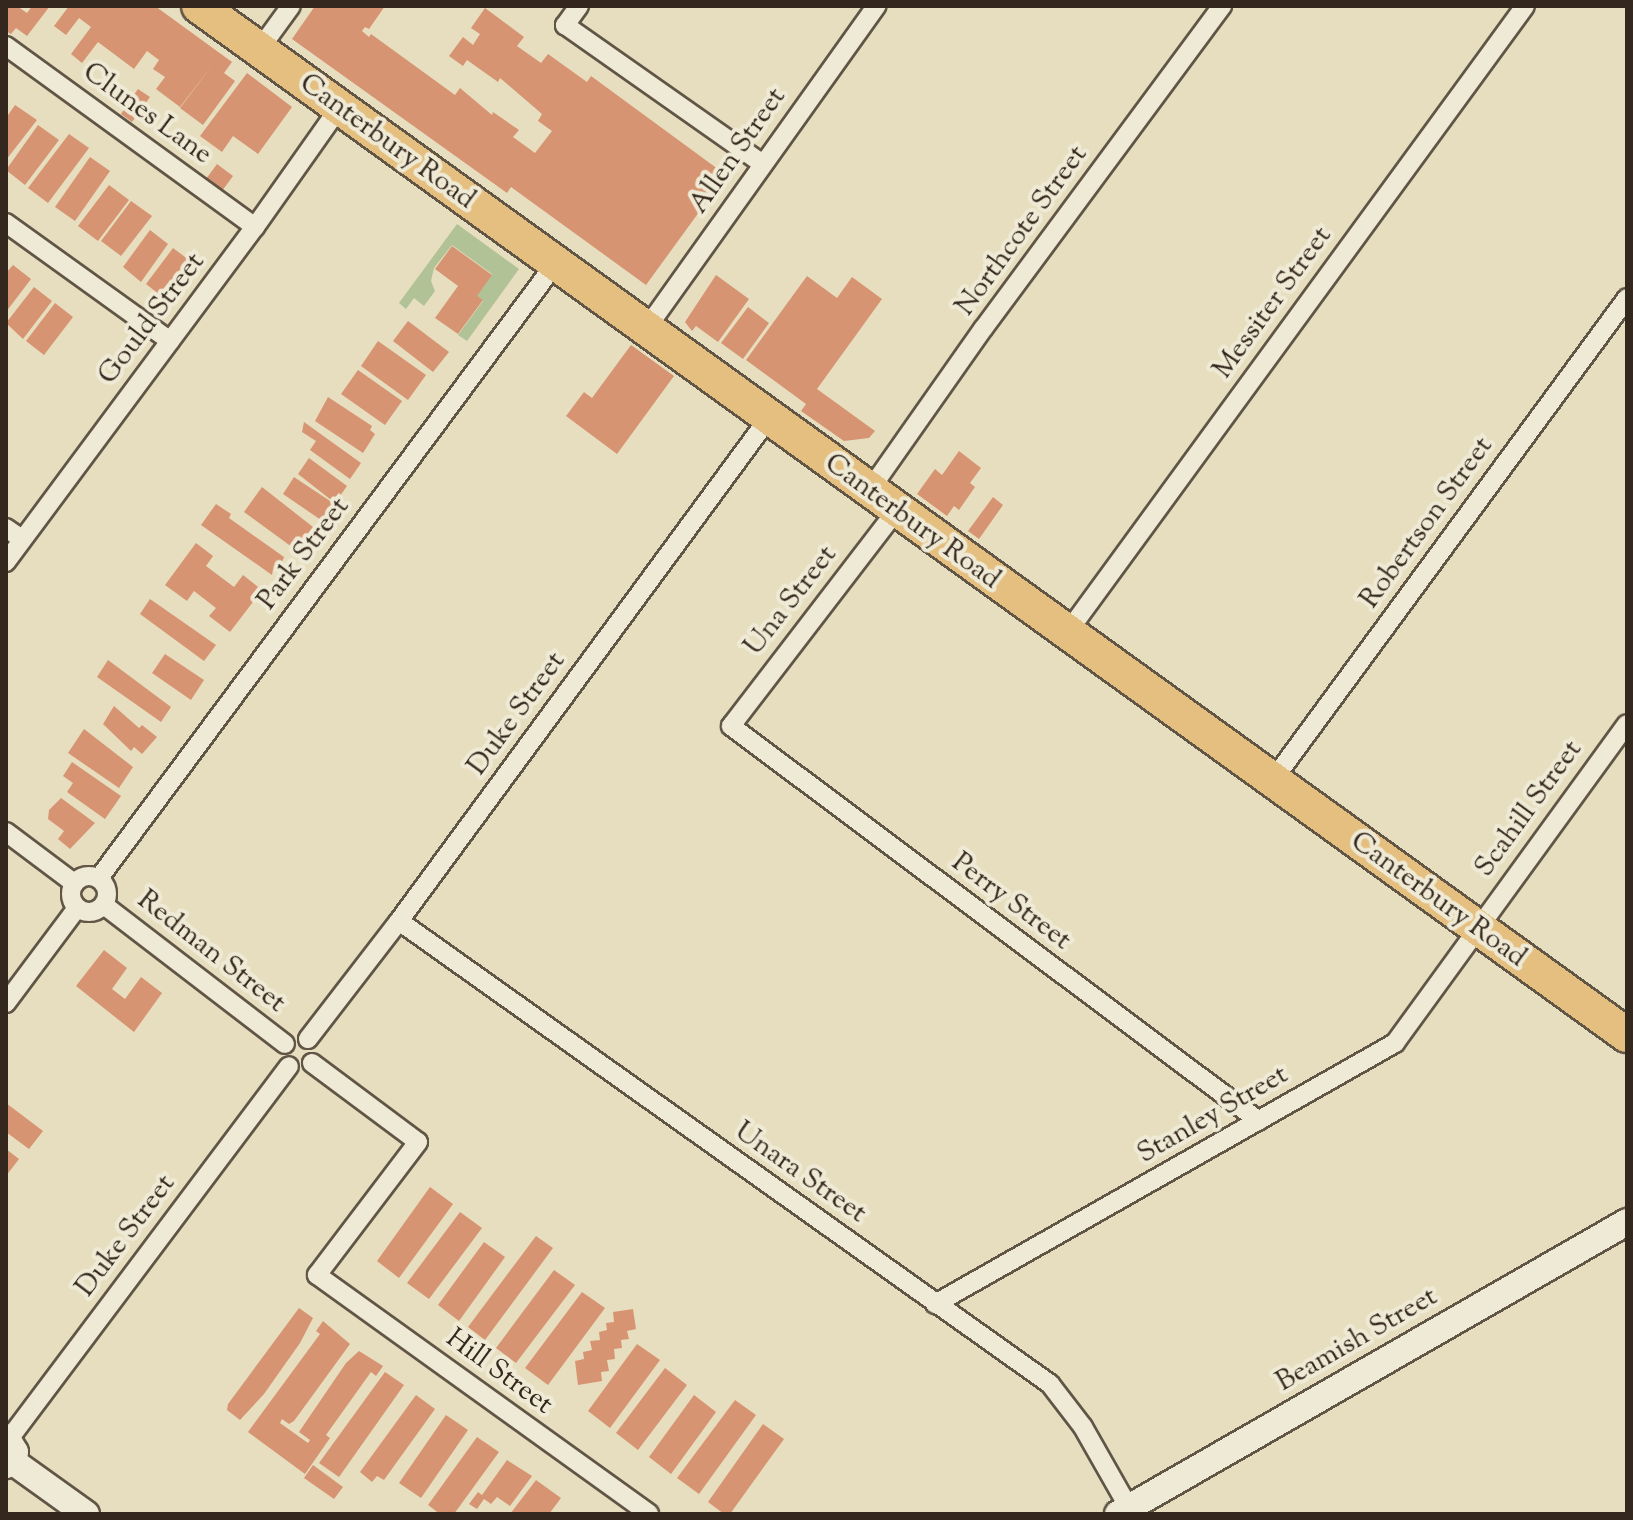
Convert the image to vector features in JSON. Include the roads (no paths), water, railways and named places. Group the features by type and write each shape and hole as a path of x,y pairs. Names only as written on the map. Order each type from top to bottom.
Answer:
{"highway":[{"name":"Canterbury Road","path":"199,6 768,419 1627,1035"}],"main road":[{"name":"Beamish Street","path":"1123,1511 1624,1229"},
{"path":"8,1451 86,1514"}],"street":[{"path":"259,50 291,6"},
{"path":"579,6 565,25 763,164"},
{"name":"Allen Street","path":"646,329 876,6"},
{"name":"Northcote Street","path":"869,491 983,329 1222,6"},
{"name":"Messiter Street","path":"1067,633 1525,6"},
{"name":"Clunes Lane","path":"6,46 255,227"},
{"name":"Gould Street","path":"6,562 255,227 339,108"},
{"path":"6,223 170,341"},
{"name":"Park Street","path":"99,878 555,264"},
{"name":"Robertson Street","path":"1273,780 1627,298"},
{"name":"Duke Street","path":"308,1039 399,921 768,419"},
{"name":"Una Street","path":"731,726 896,511"},
{"path":"6,528 22,539"},
{"name":"Scahill Street","path":"1477,928 1627,724"},
{"name":"Perry Street","path":"731,726 1259,1121"},
{"path":"6,832 74,883"},
{"path":"87,875 99,878 107,893 104,905 94,911 77,908 71,897 74,883 87,875"},
{"name":"Redman Street","path":"104,905 285,1044"},
{"path":"6,1003 77,908"},
{"name":"Unara Street","path":"399,921 1050,1384 1065,1400 1123,1511"},
{"name":"Stanley Street","path":"935,1304 1395,1043 1477,928"},
{"path":"293,1037 308,1039 314,1047 312,1063 299,1069 289,1066 282,1053 285,1044 293,1037"},
{"name":"Hill Street","path":"312,1063 418,1142 317,1275 649,1514"},
{"name":"Duke Street","path":"8,1451 289,1066"}]}
